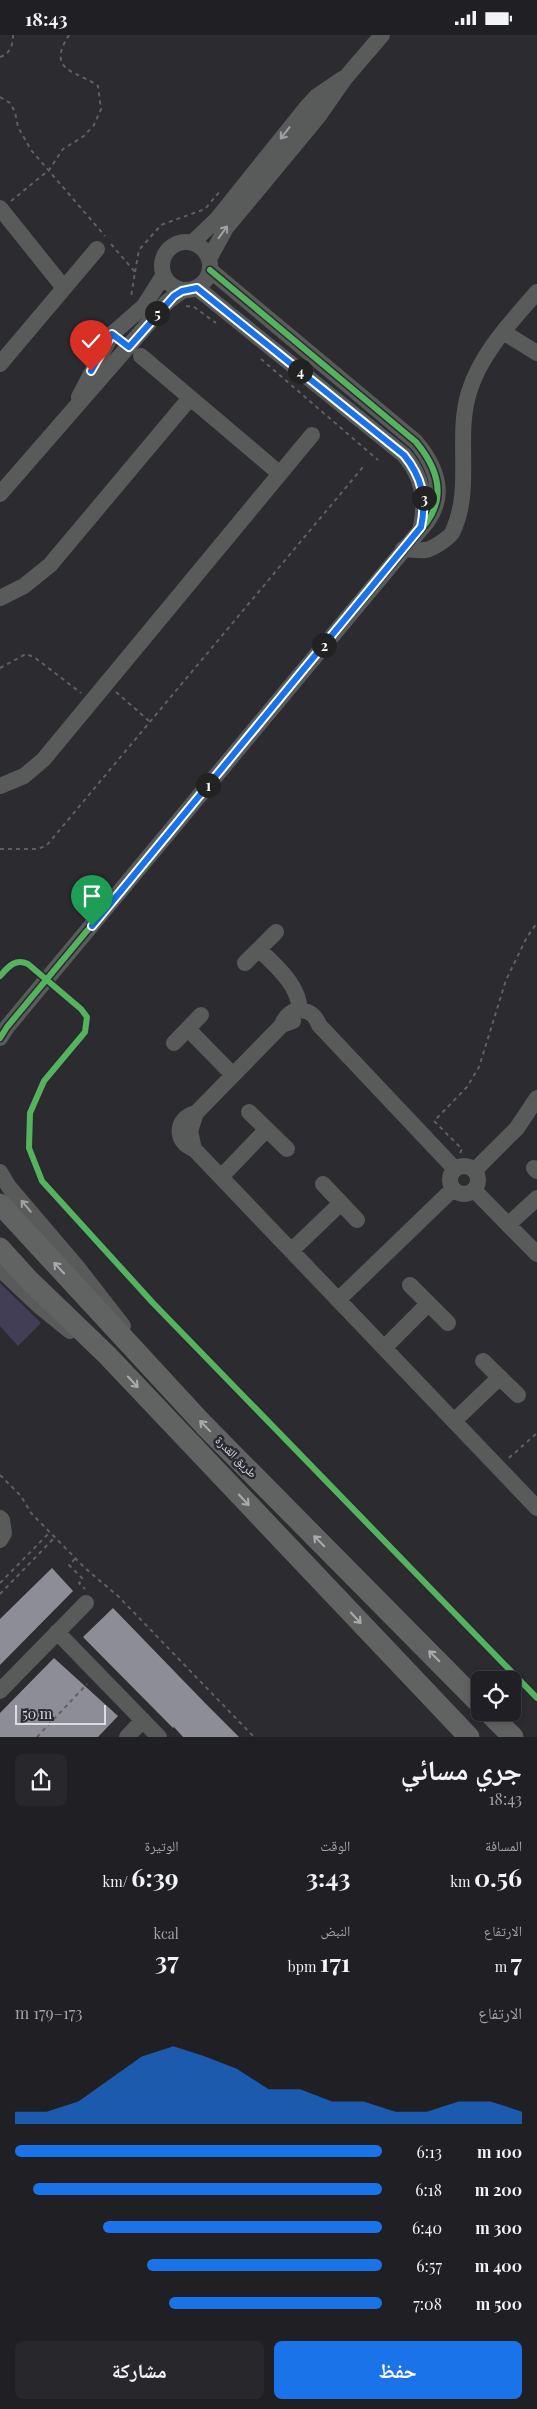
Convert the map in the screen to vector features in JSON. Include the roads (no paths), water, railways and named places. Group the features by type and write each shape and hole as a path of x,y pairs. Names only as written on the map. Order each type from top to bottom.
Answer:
{"main road":[{"name":"طريق القدرة","path":"0,1204 204,1425 471,1693"},
{"name":"طريق القدرة","path":"0,1248 28,1279 107,1355 468,1737"},
{"path":"497,1721 513,1737"}],"street":[{"path":"382,35 346,77 233,199 210,228 192,243 177,244 170,248 162,261 163,276 168,283 188,295 404,455 417,473 424,494 421,527"},
{"path":"0,494 75,406 135,351 166,302 188,295 205,281 209,265 222,233 312,113"},
{"path":"0,209 64,288"},
{"path":"0,1038 7,1027 431,515 438,494 434,470 424,452 406,434 209,265 205,252 192,243"},
{"path":"0,364 97,249"},
{"path":"75,406 91,371 112,334 142,309 163,276"},
{"path":"403,549 429,550 453,533 463,495 462,441 468,393 479,366 503,332 537,292"},
{"path":"503,332 537,353"},
{"path":"112,334 135,351 279,473"},
{"path":"0,598 24,586 50,565 190,398"},
{"path":"0,786 18,779 34,769 107,684 312,435"},
{"path":"245,963 276,932"},
{"path":"259,949 292,985 298,997 300,1010"},
{"path":"0,1021 30,1001"},
{"path":"455,1164 450,1181 453,1189 464,1194 474,1190 479,1180 475,1170 455,1164 319,1025 314,1016 300,1010 286,1016 282,1025 196,1113 182,1120 179,1130 184,1145 194,1149 498,1467 534,1500"},
{"path":"174,1043 201,1015"},
{"path":"282,1025 301,1020 319,1025"},
{"path":"188,1029 233,1075"},
{"path":"475,1170 517,1128 537,1098"},
{"path":"249,1112 287,1149"},
{"path":"220,1177 266,1130"},
{"path":"0,1172 9,1187 118,1318 126,1333 128,1343"},
{"path":"323,1184 357,1220"},
{"path":"338,1300 453,1189"},
{"path":"474,1190 537,1254"},
{"path":"508,1225 537,1198"},
{"path":"291,1251 341,1203"},
{"path":"0,1269 55,1319 107,1355"},
{"path":"410,1285 448,1323"},
{"path":"384,1348 428,1303"},
{"path":"483,1361 518,1395"},
{"path":"454,1421 500,1377"},
{"path":"0,1518 4,1533 0,1540"},
{"path":"0,1691 86,1603"},
{"path":"57,1633 159,1737"},
{"path":"127,1737 143,1720"},
{"path":"503,1721 520,1737"}]}
